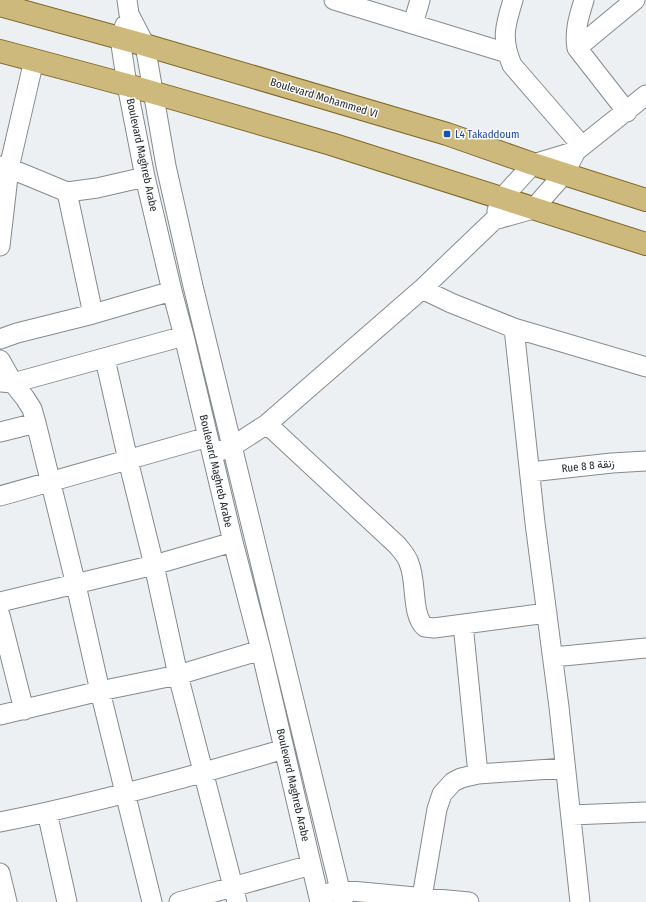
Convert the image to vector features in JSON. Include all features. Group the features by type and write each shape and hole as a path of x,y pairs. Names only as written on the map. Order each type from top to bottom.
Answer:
{"main road":[{"name":"Boulevard Mohammed VI","path":"0,5 145,45 447,134 533,164 646,200"},
{"path":"0,51 127,84 331,144 646,244"}],"street":[{"path":"334,0 507,53"},
{"path":"413,24 420,0"},
{"path":"513,0 505,34 507,53 512,65 579,148"},
{"path":"584,0 577,24 575,41 576,48 627,112"},
{"path":"576,48 635,0"},
{"path":"120,38 128,7"},
{"name":"Boulevard Maghreb Arabe","path":"128,7 145,45 166,166 193,286 341,896"},
{"name":"Boulevard Maghreb Arabe","path":"120,38 127,84 145,176 233,542 261,650 319,899"},
{"path":"0,246 4,167 34,60"},
{"path":"494,220 501,199 533,164 579,148 627,112 646,95"},
{"path":"0,496 128,460 210,445 233,446 267,424 422,289 494,220 533,208 564,174 579,148"},
{"path":"4,167 67,192 97,188 145,176"},
{"path":"67,192 93,314"},
{"path":"422,289 451,303 514,328 646,366"},
{"path":"0,339 17,333 93,314 172,291"},
{"path":"514,328 547,613 554,657 580,902"},
{"path":"6,382 105,359 184,336"},
{"path":"105,359 154,565 178,675 235,895"},
{"path":"0,360 6,382 25,398 32,409 36,423 152,902"},
{"path":"0,432 36,423"},
{"path":"267,424 405,554 410,564 414,583 418,619 421,624 429,628 547,613"},
{"name":"Rue 8 8 زنقة","path":"530,472 612,463 646,461"},
{"path":"0,602 76,585 154,565 233,542"},
{"path":"0,615 24,710"},
{"path":"464,624 478,774"},
{"path":"554,657 646,648"},
{"path":"0,715 100,691 178,675 261,650"},
{"path":"0,822 125,794 284,749"},
{"path":"422,897 437,809 442,794 453,782 461,778 478,774 565,768"},
{"path":"47,812 67,902"},
{"path":"571,815 646,812"},
{"path":"179,902 235,895 312,865"},
{"path":"0,873 7,902"},
{"path":"319,899 341,896 422,897 469,902"}],"place":[{"name":"L4 Takaddoum","path":"447,134"}]}
